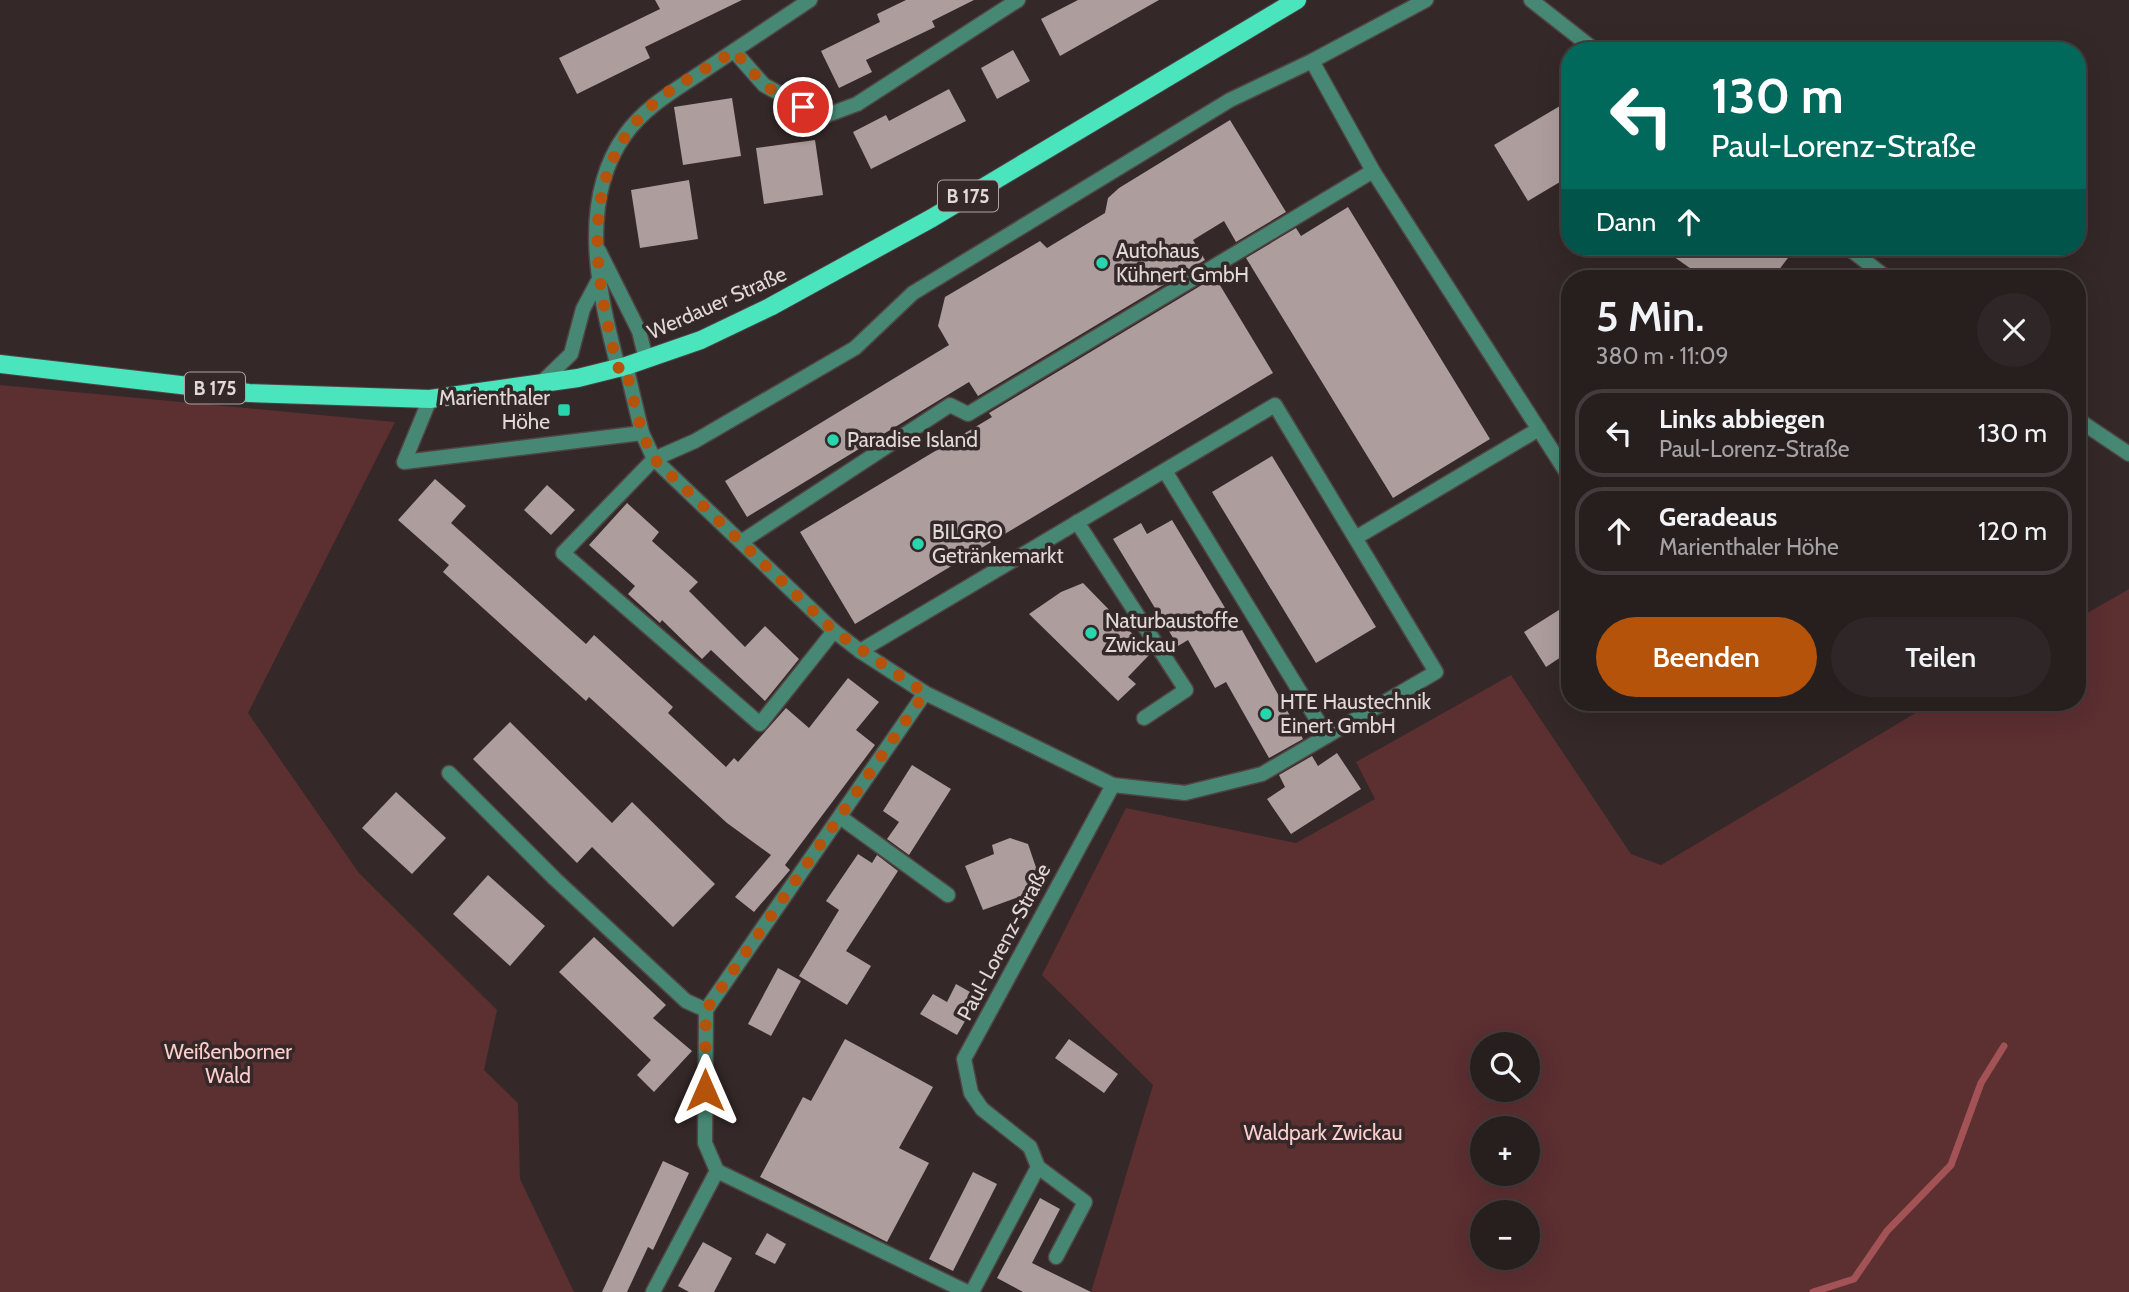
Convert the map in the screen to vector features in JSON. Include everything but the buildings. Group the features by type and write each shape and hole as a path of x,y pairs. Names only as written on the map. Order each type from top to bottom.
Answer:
{"main road":[{"name":"Werdauer Straße","path":"0,364 249,393 430,399 541,383 622,367 701,340 770,307 932,218 1297,0"}],"street":[{"path":"810,0 651,106 625,135 609,164 596,220 598,281 642,433 654,459 834,631 860,651 925,693 1113,786 1185,793 1262,774 1436,672 1275,405 860,651"},
{"path":"734,51 764,85 822,117 857,104 1018,0"},
{"path":"834,631 760,724 563,553 654,459 695,441 855,348 914,293 1230,100 1312,61 1426,0"},
{"path":"1531,0 1585,42"},
{"path":"1312,61 1373,171 1561,464"},
{"path":"741,542 950,405 968,414 1373,171"},
{"path":"598,250 639,331 646,359"},
{"path":"1859,256 1877,270"},
{"path":"541,383 570,354 583,309 598,281"},
{"path":"430,399 404,462 642,433"},
{"path":"2086,425 2129,454"},
{"path":"1357,537 1539,429"},
{"path":"1165,471 1327,736"},
{"path":"1077,522 1186,690 1144,718"},
{"path":"925,693 706,1010 705,1143 718,1171 970,1292 1038,1167"},
{"path":"449,773 555,879 686,1001 706,1010"},
{"name":"Paul-Lorenz-Straße","path":"1056,1257 1084,1202 1038,1167 1030,1147 982,1109 971,1093 964,1059 1113,786"},
{"path":"840,817 948,895"},
{"path":"653,1292 718,1171"}],"green space":[{"name":"Weißenborner Wald","path":"0,385 395,422 248,713 359,873 497,1010 484,1070 518,1103 520,1179 574,1292 0,1292"},
{"name":"Waldpark Zwickau","path":"2129,589 2129,1292 1091,1292 1153,1085 1042,975 1126,808 1296,843 1375,799 1356,762 1511,675 1631,854 1661,865 1919,711 2086,711 2086,614"}],"waterway":[{"path":"1813,1292 1854,1279 1887,1231 1951,1165 1981,1083 2004,1046"}],"place":[{"name":"Autohaus Kühnert GmbH","path":"1102,263"},
{"name":"Marienthaler Höhe","path":"564,410"},
{"name":"Paradise Island","path":"833,440"},
{"name":"BILGRO Getränkemarkt","path":"918,544"},
{"name":"Naturbaustoffe Zwickau","path":"1091,633"},
{"name":"HTE Haustechnik Einert GmbH","path":"1266,714"}],"route":[{"path":"705,1090 706,1010 925,693 834,631 654,459 642,433 625,366 618,368 601,305 596,220 609,164 625,135 651,106 734,51 764,85 803,107"}]}
